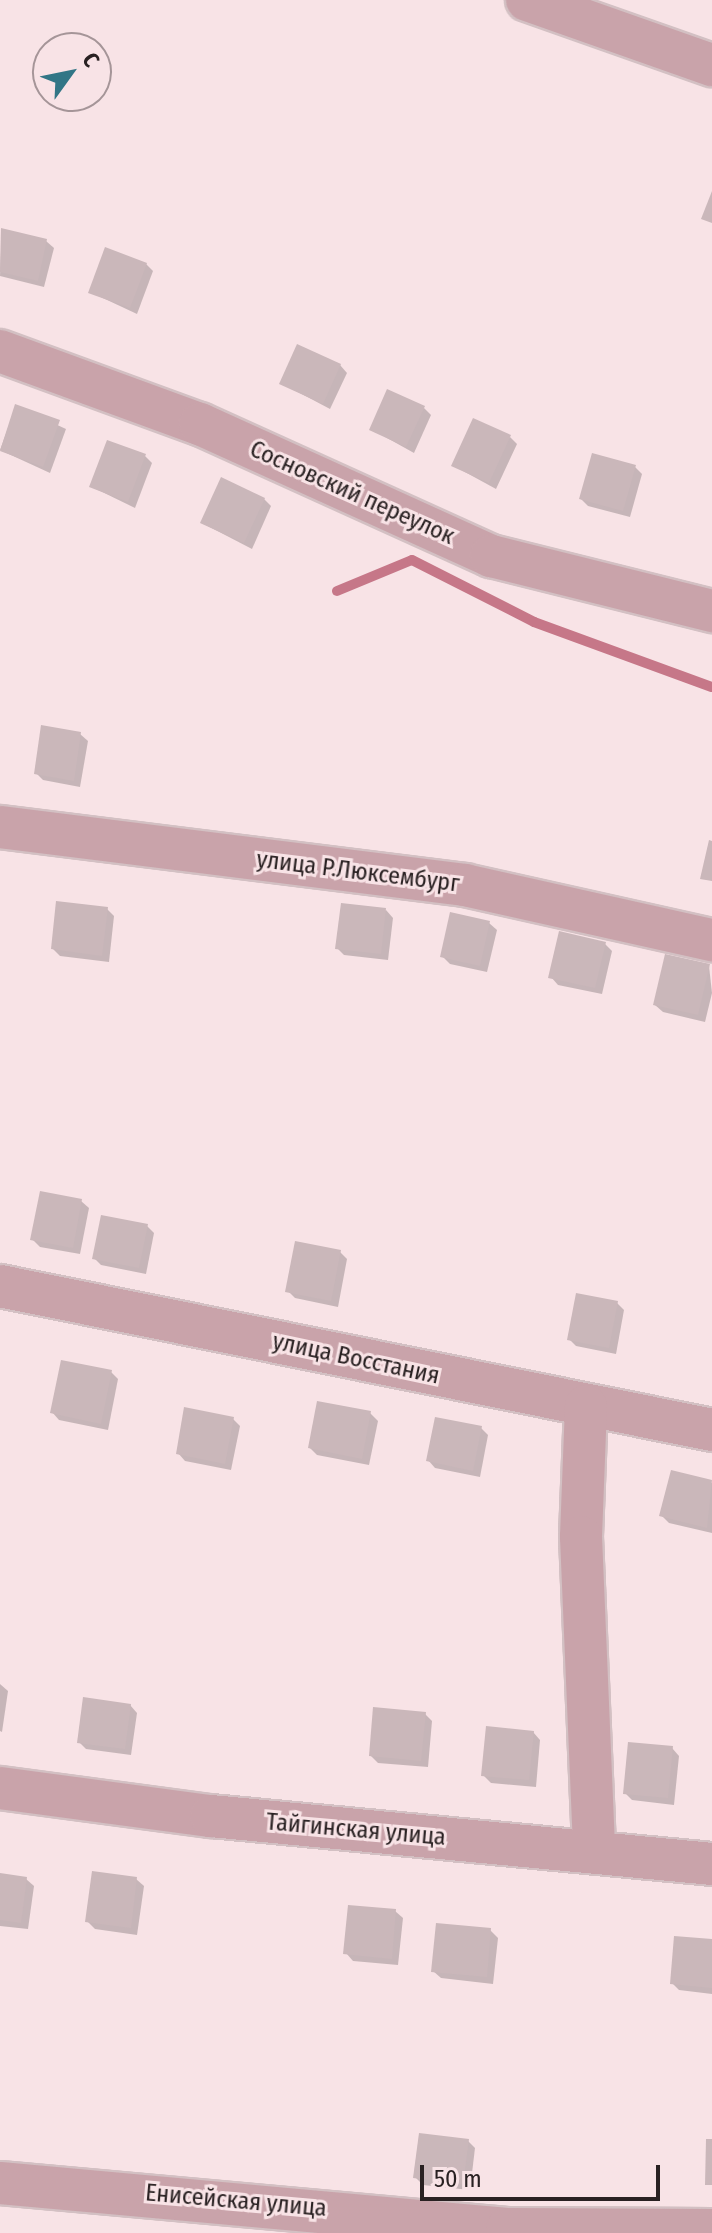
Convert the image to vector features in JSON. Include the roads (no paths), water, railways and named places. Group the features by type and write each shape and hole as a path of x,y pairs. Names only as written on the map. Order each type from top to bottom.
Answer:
{"street":[{"path":"527,0 712,65"},
{"name":"Сосновский переулок","path":"0,351 200,424 491,556 712,611"},
{"name":"улица Р.Люксембург","path":"0,827 465,885 712,940"},
{"name":"улица Восстания","path":"0,1286 586,1406 630,1409 712,1430"},
{"path":"586,1406 581,1537 594,1852"},
{"name":"Тайгинская улица","path":"0,1788 211,1816 712,1864"},
{"name":"Енисейская улица","path":"0,2183 507,2229 712,2230"}],"waterway":[{"path":"337,591 412,560 534,622 712,687"}]}
